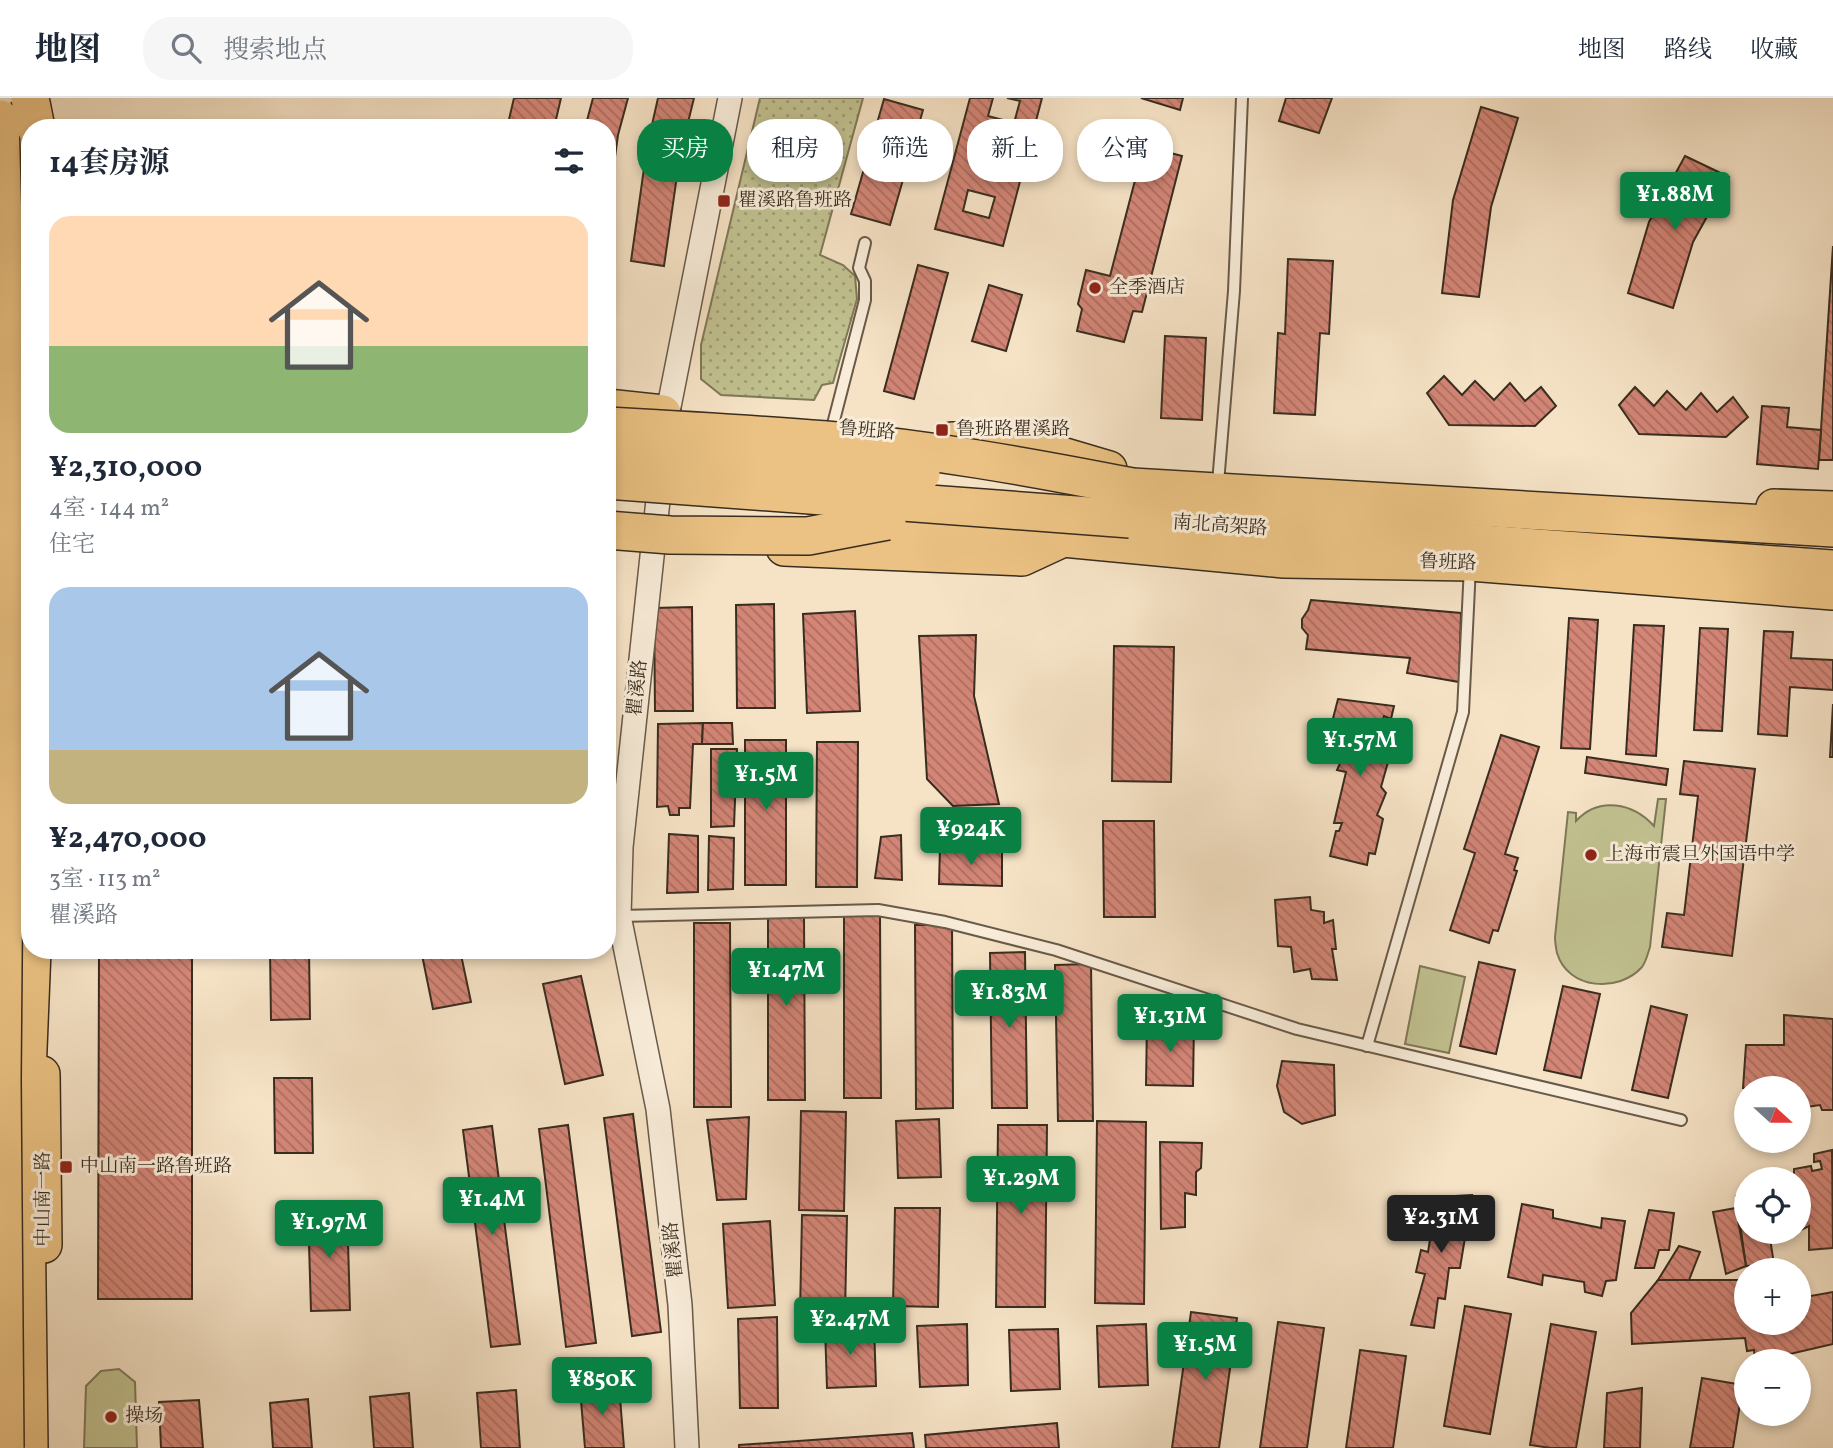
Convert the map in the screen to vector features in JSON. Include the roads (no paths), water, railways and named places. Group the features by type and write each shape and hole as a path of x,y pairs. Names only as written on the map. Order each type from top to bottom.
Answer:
{"highway":[{"path":"32,98 34,119"},
{"path":"0,119 8,398 2,1080 5,1448"},
{"path":"0,249 21,251"},
{"path":"616,427 826,440 911,450 1003,462 1128,493"},
{"name":"南北高架路","path":"616,456 1128,493 1833,528"},
{"name":"南北高架路","path":"616,480 1128,493 1833,569"},
{"path":"616,531 670,535 808,536 887,522 1128,493"},
{"path":"616,503 887,522"},
{"path":"0,608 21,590"},
{"path":"29,1448 24,1123 32,959"}],"main road":[{"path":"4,98 3,204 21,575"},
{"path":"3,204 21,277"},
{"name":"鲁班路","path":"616,410 665,428 1024,473 1128,493 1218,483 1833,509"},
{"name":"鲁班路","path":"616,437 665,428 832,428 1038,448 1128,493"},
{"name":"鲁班路","path":"616,520 654,531"},
{"name":"鲁班路","path":"616,538 654,531 1019,529 1063,540 1284,560 1470,563 1833,592"},
{"name":"中山南一路","path":"15,1448 21,712"},
{"name":"中山南一路","path":"40,959 44,1170 43,1448"}],"street":[{"name":"瞿溪路","path":"687,1448 680,1305 658,1109 619,916 621,847 665,428 730,98"}],"lane":[{"path":"1218,483 1234,291 1242,98"},
{"path":"832,428 864,300 865,281 859,268 865,243"},
{"path":"1367,1046 1463,712 1470,563"},
{"path":"619,916 878,910 945,922 1056,950 1297,1030 1681,1120"}],"place":[{"name":"瞿溪路鲁班路","path":"724,201"},
{"name":"全季酒店","path":"1095,288"},
{"name":"鲁班路瞿溪路","path":"942,430"},
{"name":"上海市震旦外国语中学","path":"1591,855"},
{"name":"中山南一路鲁班路","path":"66,1167"},
{"name":"操场","path":"111,1417"}]}
